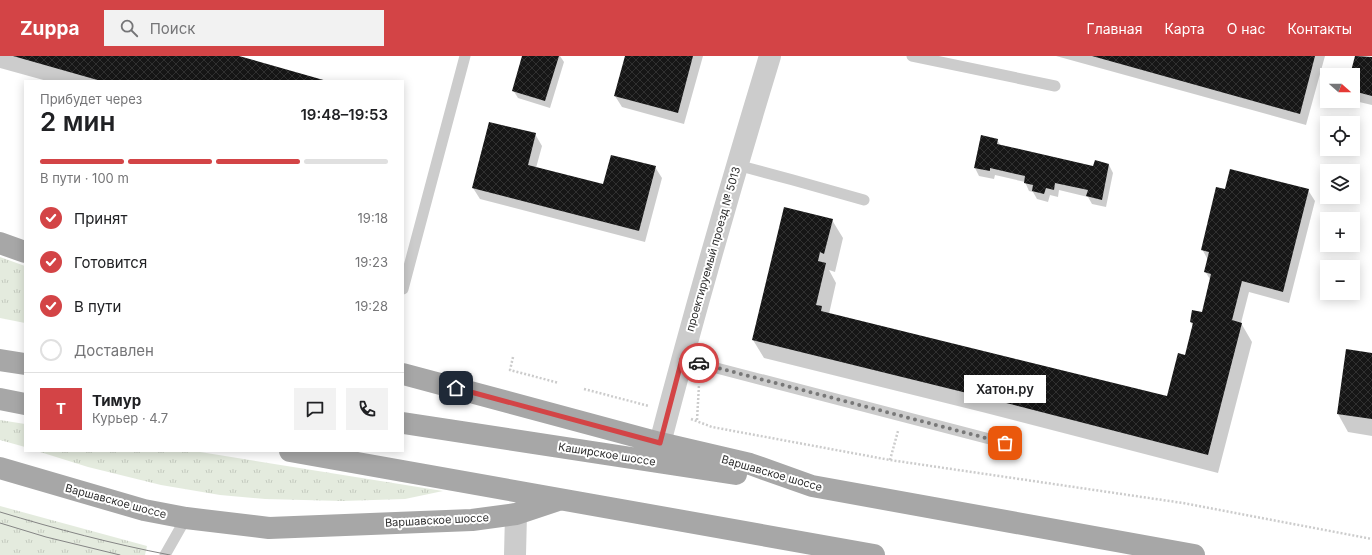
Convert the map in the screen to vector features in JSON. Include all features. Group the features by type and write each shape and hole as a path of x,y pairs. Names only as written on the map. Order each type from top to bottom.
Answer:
{"main road":[{"path":"0,243 24,252"},
{"path":"0,360 24,364"},
{"name":"Варшавское шоссе","path":"404,374 660,443 750,464 812,486 1194,555"},
{"path":"0,399 24,404"},
{"name":"Каширское шоссе","path":"404,423 812,486"},
{"path":"296,452 561,499"},
{"name":"Варшавское шоссе","path":"0,468 144,510 186,518 269,528 472,520 516,514 561,499 874,555"}],"street":[{"name":"проектируемый проезд № 5013","path":"660,443 682,359 737,165 770,56"},
{"path":"515,555 516,514"}],"lane":[{"path":"404,285 465,56"},
{"path":"912,56 1055,86"},
{"path":"737,165 864,200"},
{"path":"682,359 1005,443"},
{"path":"165,555 186,518"}],"path":[{"path":"512,357 510,370 559,383"},
{"path":"584,389 652,407"},
{"path":"691,419 712,427 890,460 1182,503 1372,539"},
{"path":"890,460 895,441"}],"green space":[{"path":"0,257 24,266 24,323 0,318"},
{"path":"0,420 24,424 24,447 0,440"},
{"path":"40,452 200,452 443,491 405,499 342,501 265,499 220,495 161,485 88,467"},
{"path":"0,506 147,546 145,555 0,555"}],"building":[{"path":"13,56 239,56 323,80 97,80"},
{"path":"522,56 559,56 545,101 512,91"},
{"path":"625,56 693,56 678,113 614,96"},
{"path":"1092,56 1315,56 1300,114"},
{"path":"1355,56 1372,57 1372,96 1360,93 1360,68 1352,68"},
{"path":"489,122 536,133 528,165 603,184 611,155 656,166 639,231 472,188"},
{"path":"981,135 998,139 997,144 1093,166 1095,160 1109,164 1102,200 1086,196 1088,190 1055,183 1054,190 1046,188 1044,194 1032,191 1033,185 1024,183 1025,176 990,168 990,171 974,168"},
{"path":"1230,169 1309,189 1283,292 1242,281 1232,320 1242,323 1208,455 752,340 784,207 833,219 824,254 820,252 818,261 826,263 816,305 822,306 821,311 1167,396 1178,353 1185,355 1193,323 1190,322 1192,310 1202,312 1211,274 1204,272 1209,252 1201,250 1216,187 1225,189"},
{"path":"1346,349 1372,353 1372,419 1337,414"}],"tram line":[{"path":"0,512 85,536 170,555"},
{"path":"0,523 46,537 120,555"}],"way so far":[{"path":"699,363 1005,443"}],"place":[{"name":"Хатон.ру","path":"1005,443"}],"route":[{"path":"456,388 660,443 682,359 699,363"}]}
